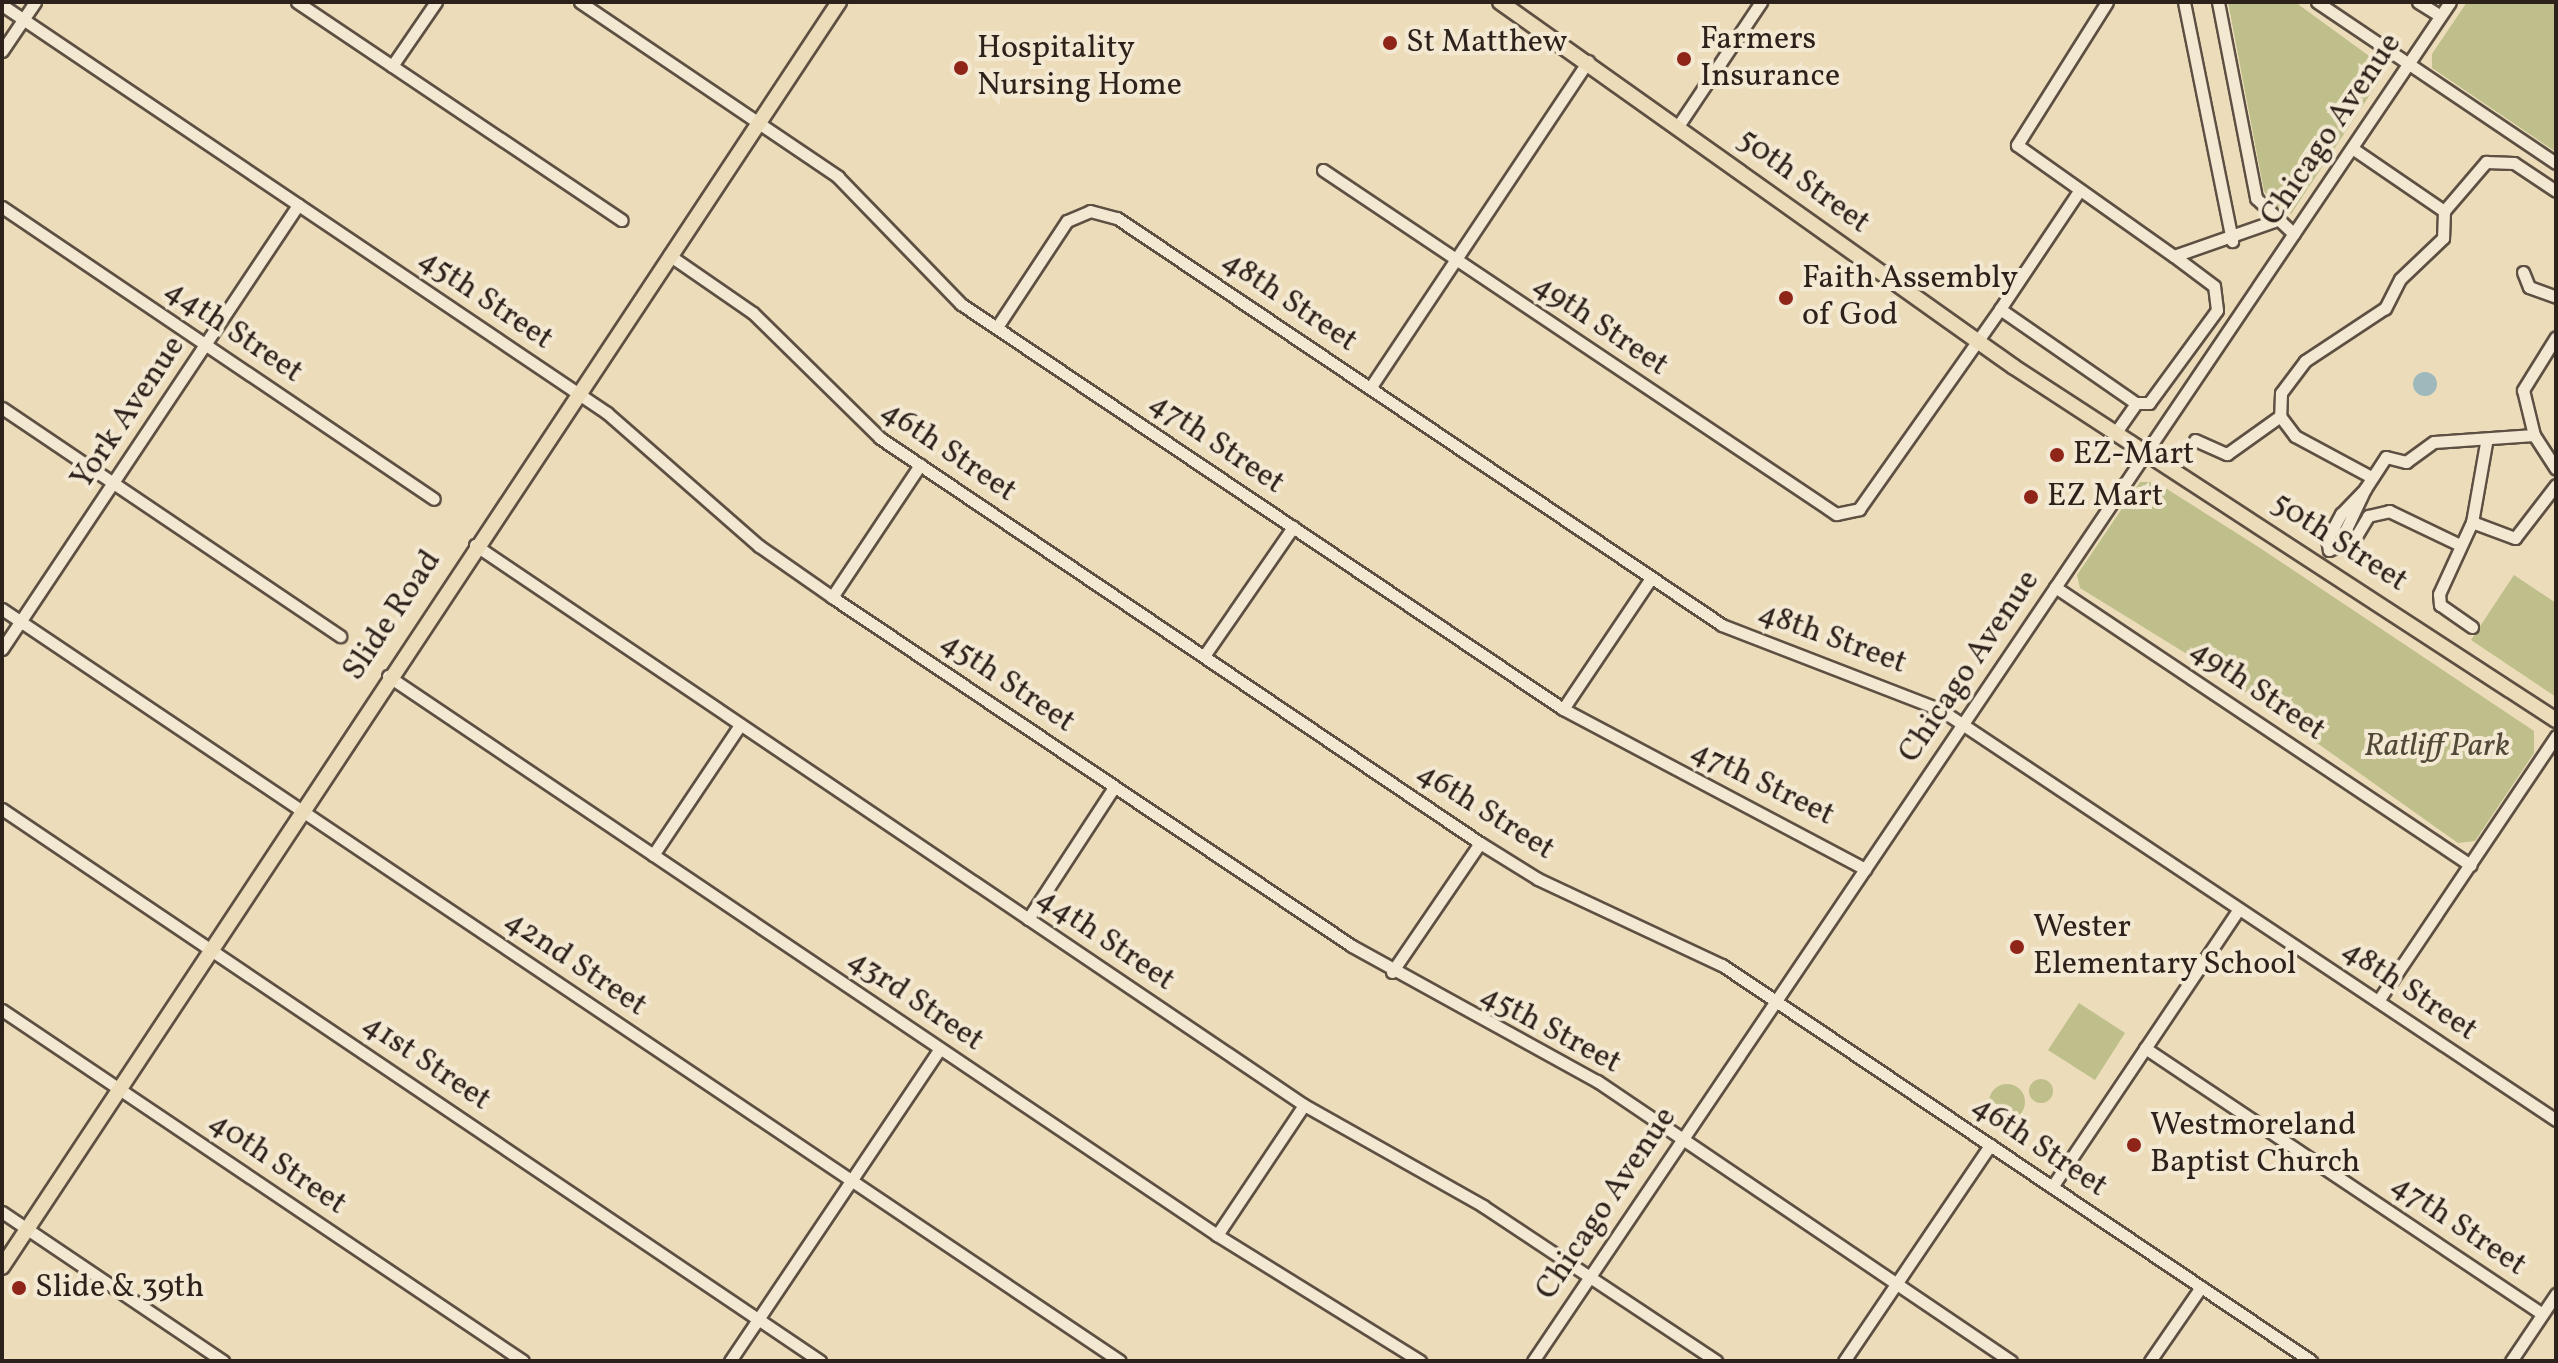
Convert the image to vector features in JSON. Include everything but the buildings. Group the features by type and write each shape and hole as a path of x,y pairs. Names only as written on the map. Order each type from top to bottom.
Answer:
{"main road":[{"name":"Slide Road","path":"2,1267 213,951 387,675 839,2"},
{"name":"50th Street","path":"1500,2 1588,61 1976,340 2556,720"}],"street":[{"path":"2,51 35,2"},
{"path":"297,2 621,220"},
{"path":"392,66 436,2"},
{"name":"47th Street","path":"580,2 838,177 940,286 1293,527 1563,709 1865,869"},
{"path":"1678,126 1761,2"},
{"path":"2000,309 2136,403 2149,403 2217,310 2214,286 2025,154 2018,136 2107,2"},
{"path":"2184,2 2232,241"},
{"path":"2218,2 2256,198 2274,221 2294,234"},
{"path":"2317,2 2556,163"},
{"path":"2418,2 2440,16"},
{"name":"Chicago Avenue","path":"1533,1361 2352,148 2446,3"},
{"name":"45th Street","path":"2,5 576,392 759,546 832,597 1392,972 1597,1081 2011,1361"},
{"path":"1370,388 1588,61"},
{"path":"2514,163 2526,143"},
{"path":"2352,148 2444,211"},
{"path":"2195,440 2227,454 2280,416 2287,376 2385,308 2400,279 2443,238 2444,211 2486,162 2514,163 2556,191"},
{"name":"49th Street","path":"1323,170 1828,509 1852,512 1976,340"},
{"path":"1976,340 2079,191"},
{"name":"York Avenue","path":"2,649 298,205"},
{"name":"44th Street","path":"2,207 434,499"},
{"name":"48th Street","path":"997,327 1067,221 1090,211 1117,218 1743,637 1921,698 2556,1120"},
{"path":"2174,256 2232,241 2274,221"},
{"name":"46th Street","path":"669,255 753,313 855,420 1480,843 1538,879 1722,965 2311,1361"},
{"path":"2523,272 2529,287 2556,297"},
{"path":"2556,337 2523,390 2534,435 2556,469"},
{"path":"2116,432 2136,403"},
{"path":"2,408 340,636"},
{"path":"2280,416 2315,450 2371,477"},
{"path":"2365,489 2341,514 2327,540 2329,550 2338,546 2371,477 2386,457 2411,460 2434,442 2486,443 2534,435"},
{"path":"2472,627 2440,605 2439,594 2472,522 2486,443"},
{"path":"832,597 920,465"},
{"path":"2472,522 2515,538 2556,485"},
{"path":"2355,538 2368,516 2389,511 2460,545"},
{"path":"1204,656 1293,527"},
{"name":"44th Street","path":"475,545 1304,1105 1590,1276 1716,1361"},
{"path":"1563,709 1651,578"},
{"name":"49th Street","path":"2055,587 2470,865"},
{"name":"42nd Street","path":"2,609 1120,1361"},
{"name":"43rd Street","path":"387,675 1217,1235 1420,1361"},
{"path":"653,855 740,725"},
{"path":"2378,1001 2556,736"},
{"path":"1028,919 1114,787"},
{"name":"41st Street","path":"2,809 820,1361"},
{"path":"1392,972 1480,843"},
{"path":"2052,1187 2239,909"},
{"name":"40th Street","path":"2,1010 523,1361"},
{"name":"47th Street","path":"2145,1048 2542,1314"},
{"path":"730,1361 940,1049"},
{"path":"1217,1235 1304,1105"},
{"path":"1844,1361 1990,1145"},
{"path":"2,1212 223,1361"},
{"path":"2150,1361 2201,1287"},
{"path":"2511,1361 2556,1294"}],"green space":[{"path":"2228,2 2295,2 2387,69 2291,214 2279,211 2264,191"},
{"path":"2467,2 2556,2 2556,152 2432,68 2432,54"},
{"name":"Ratliff Park","path":"2140,482 2156,482 2534,731 2534,753 2475,841 2458,843 2221,675 2080,588 2077,575"},
{"path":"2514,575 2556,603 2556,697 2471,640"},
{"path":"2079,1003 2125,1033 2095,1080 2048,1050"},
{"path":"2041,1079 2050,1082 2053,1091 2050,1100 2041,1103 2032,1100 2029,1091 2032,1082"},
{"path":"2007,1084 2020,1089 2025,1102 2020,1115 2007,1120 1994,1115 1989,1102 1994,1089"}],"water":[{"path":"2425,372 2433,376 2437,384 2433,392 2425,396 2417,392 2413,384 2417,376"}],"place":[{"name":"St Matthew","path":"1390,43"},
{"name":"Farmers Insurance","path":"1684,59"},
{"name":"Hospitality Nursing Home","path":"961,68"},
{"name":"Faith Assembly of God","path":"1786,298"},
{"name":"EZ-Mart","path":"2057,455"},
{"name":"EZ Mart","path":"2031,497"},
{"name":"Wester Elementary School","path":"2017,947"},
{"name":"Westmoreland Baptist Church","path":"2134,1145"},
{"name":"Slide & 39th","path":"19,1288"}]}
